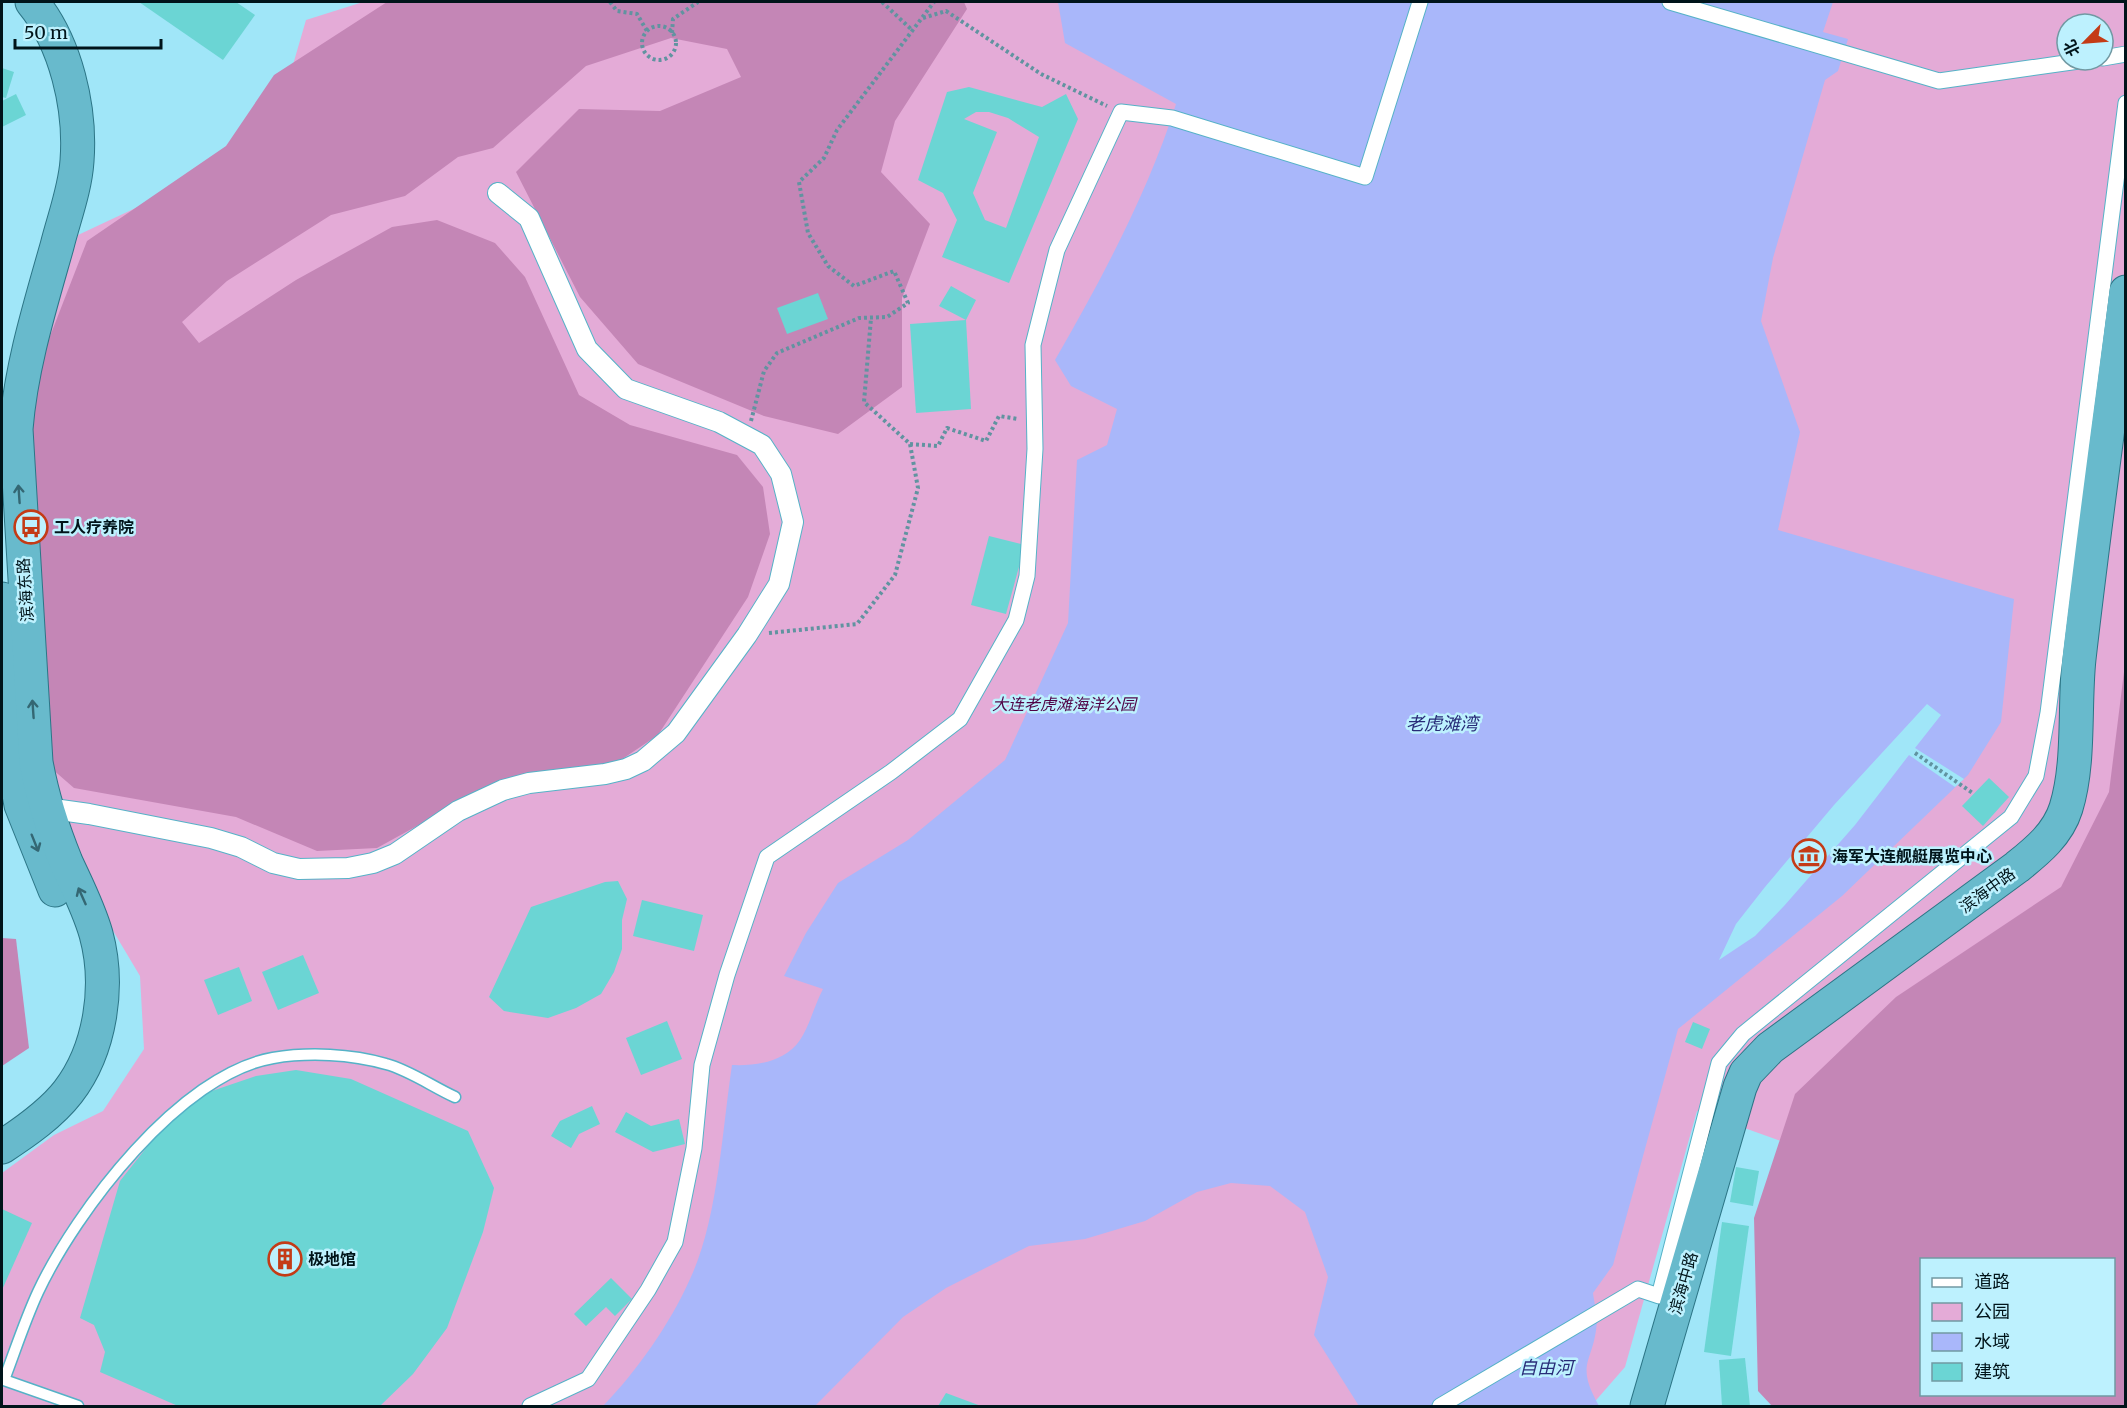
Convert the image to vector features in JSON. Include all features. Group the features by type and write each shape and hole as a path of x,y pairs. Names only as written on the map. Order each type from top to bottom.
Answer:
{"highway":[{"name":"滨海东路","path":"2,1147 43,1117 68,1092 84,1067 97,1032 102,993 45,868 34,807 36,762 9,426 35,322 75,182 78,135 62,56 53,32 32,2"},
{"name":"滨海东路","path":"2,375 75,112"},
{"name":"滨海中路","path":"1648,1403 1746,1073 1770,1048 2038,851 2054,832 2065,811 2072,787 2079,659 2126,292"},
{"name":"滨海东路","path":"2,599 14,767 34,807"}],"street":[{"path":"530,1407 588,1379 648,1290 675,1242 694,1148 702,1065 727,975 767,857 891,772 960,719 1016,620 1027,576 1035,449 1033,345 1057,250 1121,112 1172,118 1365,177 1420,2"},
{"path":"1670,2 1939,81 2055,64"},
{"path":"1440,1407 1638,1289 1659,1296 1719,1063 1743,1034 2011,817 2036,776 2048,713 2126,103"},
{"path":"34,807 89,813 211,838 240,847 273,863 299,869 340,869 373,863 414,843 458,811 503,790 529,783 605,774 644,761 676,733 747,635 779,584 793,522 782,474 762,445 719,422 626,389 587,349 529,218 498,193"}],"lane":[{"path":"78,1407 3,1380 38,1292 67,1239 115,1174 154,1130 190,1098 231,1074 271,1058 320,1054 386,1064 455,1097"}],"path":[{"path":"610,2 617,11 637,14 646,31 642,48 649,57 659,60 673,53 676,42 672,33 673,20 698,2"},
{"path":"882,2 912,30"},
{"path":"740,434 752,420 764,371 777,353 859,318 888,317 908,303 894,271 854,286 828,266 808,233 799,182 824,158 837,130 934,2"},
{"path":"922,18 946,11 1041,74 1121,112"},
{"path":"646,31 662,27 672,33"},
{"path":"747,635 857,624 895,575 918,488 910,444 864,402 871,318"},
{"path":"910,444 938,446 947,428 986,441 999,416"},
{"path":"1915,753 1974,794"}],"green space":[{"name":"大连老虎滩海洋公园","path":"363,2 2125,2 2125,1287 2115,1258 2108,1258 1697,1111 1625,1367 1591,1406 2,1406 2,1173 54,1135 103,1111 144,1049 140,976 81,877 43,752 36,355 78,235 238,160 283,99 306,20"}],"shaded area":[{"path":"387,2 964,2 967,9 895,121 881,172 930,224 902,298 902,387 838,434 764,416 638,364 580,297 516,172 579,109 660,111 741,77 727,49 671,38 586,66 493,148 458,157 405,196 331,215 227,281 182,322 199,343 296,280 392,227 437,220 495,243 525,277 579,395 630,425 737,455 763,487 770,534 748,597 658,735 606,770 475,794 377,848 317,851 236,817 74,788 51,768 28,393 87,241 226,146 274,75"},
{"path":"2125,664 2125,1406 1772,1406 1758,1391 1754,1218 1795,1094 1896,997 2061,887 2109,792"},
{"path":"2,938 16,939 29,1048 2,1066"}],"water":[{"name":"老虎滩湾","path":"1058,2 1833,2 1823,32 1848,39 1838,71 1825,80 1773,258 1761,321 1800,432 1778,530 2014,599 2001,722 1968,775 1842,896 1678,1029 1613,1265 1593,1293 1597,1321 1587,1371 1588,1380 1599,1406 1359,1406 1314,1335 1328,1277 1305,1212 1270,1186 1231,1183 1197,1192 1145,1221 1085,1239 1029,1246 946,1288 903,1317 815,1406 603,1406 628,1378 663,1330 682,1296 699,1256 713,1203 732,1065 751,1065 778,1058 794,1047 809,1022 823,989 784,976 806,933 838,883 908,840 1005,760 1068,623 1077,460 1107,445 1117,409 1071,386 1055,360 1106,268 1138,203 1176,104 1065,43"}],"pier":[{"path":"1927,704 1941,715 1915,748 1964,779 1955,787 1909,755 1855,825 1784,906 1755,936 1719,960 1736,924 1765,887 1834,805"}],"building":[{"path":"139,2 236,2 255,15 223,60"},
{"path":"2,68 14,72 6,98 2,97"},
{"path":"969,87 1042,107 1066,94 1078,119 1009,283 942,257 957,220 943,193 918,180 947,92","holes":["976,112 989,112 1008,118 1039,137 1006,228 985,220 973,193 997,132 964,119"]},
{"path":"16,94 26,115 2,127 2,101"},
{"path":"951,286 976,300 966,320 939,306"},
{"path":"818,293 828,319 787,334 777,308"},
{"path":"966,320 971,409 916,413 910,324"},
{"path":"989,536 1025,545 1006,614 971,605"},
{"path":"1989,778 2009,797 1983,826 1962,806"},
{"path":"618,881 627,899 622,920 622,949 614,972 601,994 576,1008 548,1018 504,1011 489,997 531,907 605,882"},
{"path":"642,900 703,915 694,951 633,936"},
{"path":"303,955 319,993 278,1010 262,972"},
{"path":"239,967 252,1001 218,1015 204,980"},
{"path":"667,1021 682,1059 641,1075 626,1038"},
{"path":"1693,1022 1710,1029 1702,1049 1685,1042"},
{"name":"极地馆","path":"296,1070 351,1079 468,1131 494,1188 483,1232 447,1328 413,1374 380,1406 178,1406 100,1372 105,1352 94,1325 80,1318 120,1181 162,1128 206,1093 256,1076"},
{"path":"592,1106 600,1124 579,1134 571,1148 551,1136 560,1121"},
{"path":"626,1112 651,1126 679,1119 685,1144 653,1152 615,1132"},
{"path":"1736,1167 1759,1171 1753,1206 1730,1202"},
{"path":"2,1209 32,1223 2,1290"},
{"path":"1722,1222 1749,1226 1731,1356 1704,1352"},
{"path":"611,1278 632,1299 615,1316 606,1307 586,1326 574,1314"},
{"path":"1745,1358 1750,1406 1722,1406 1719,1360"},
{"path":"946,1393 981,1406 938,1406"}],"place":[{"name":"工人疗养院","path":"31,527"},
{"name":"海军大连舰艇展览中心","path":"1809,856"},
{"name":"极地馆","path":"285,1259"}],"water label":[{"name":"自由河","path":"1546,1367"}]}
